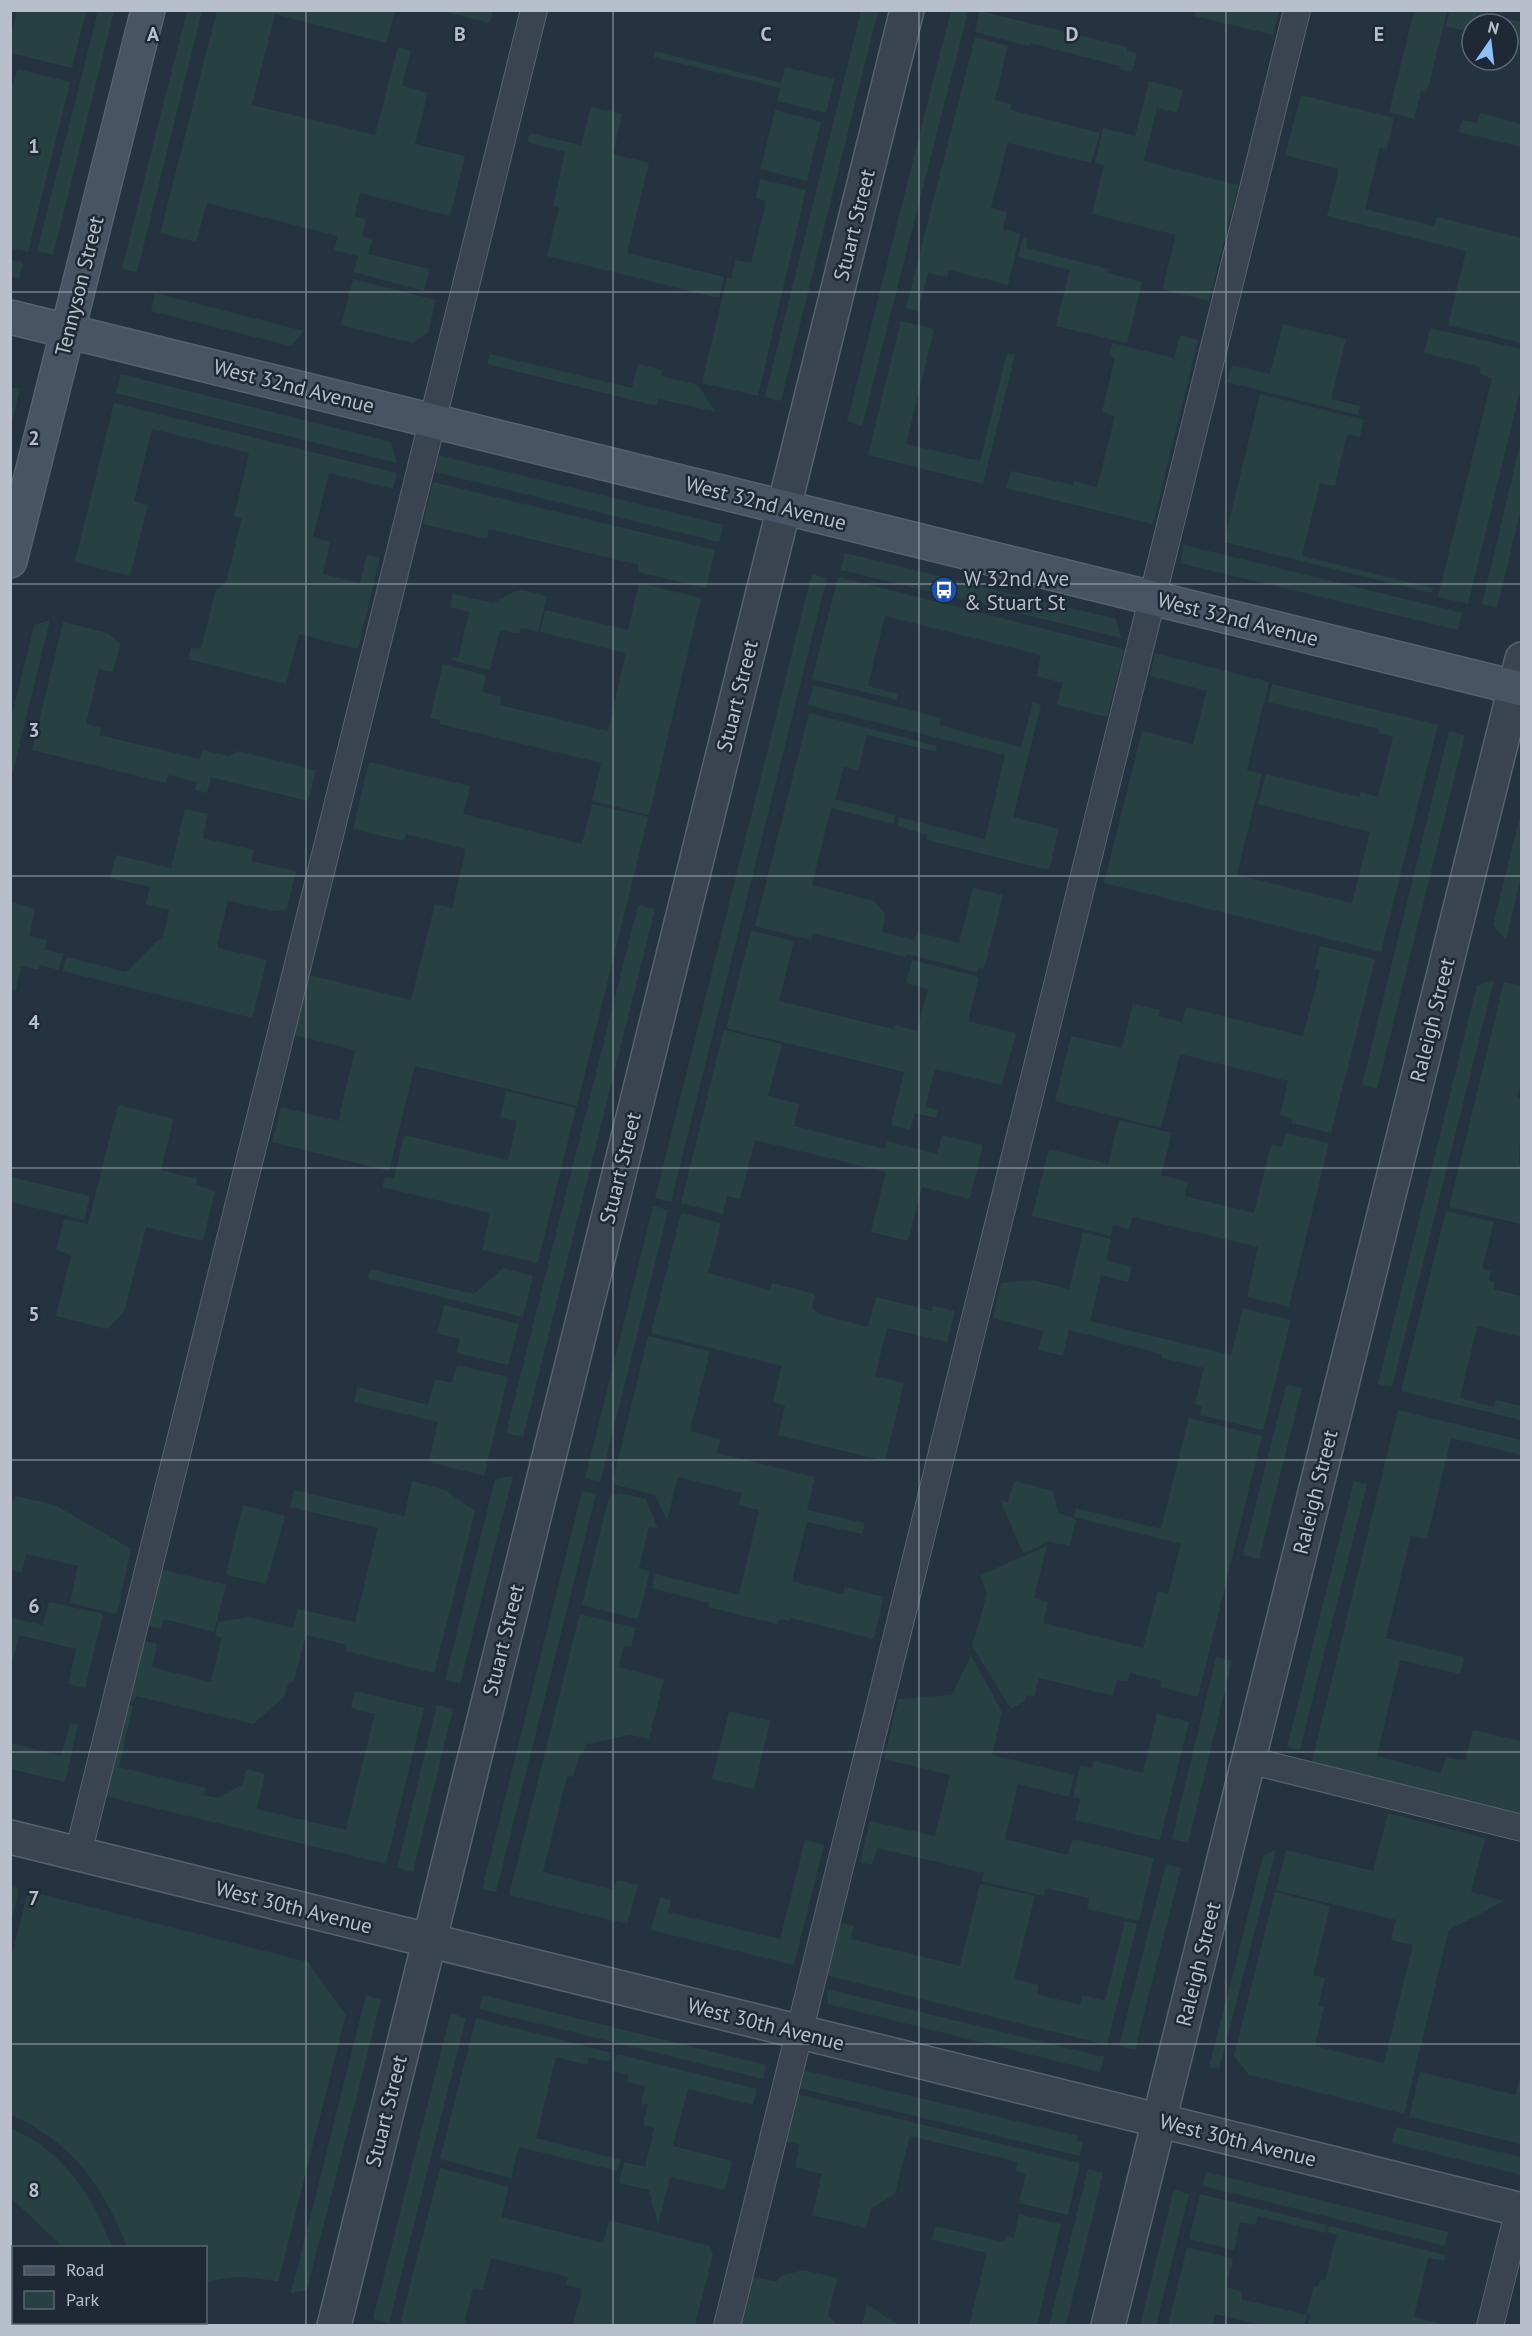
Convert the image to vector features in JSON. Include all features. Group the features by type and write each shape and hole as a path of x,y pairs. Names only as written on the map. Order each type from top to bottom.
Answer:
{"street":[{"name":"Tennyson Street","path":"10,561 147,10"},
{"name":"Stuart Street","path":"333,2325 908,10"},
{"name":"West 32nd Avenue","path":"10,317 1153,598 1519,678"},
{"name":"Raleigh Street","path":"1108,2325 1519,678"},
{"name":"West 30th Avenue","path":"10,1837 1520,2210"}],"lane":[{"path":"78,1854 534,10"},
{"path":"727,2325 1297,10"},
{"path":"1248,1760 1521,1828"},
{"path":"1490,2325 1520,2210"}],"green space":[{"path":"17,10 86,11 72,68 11,53 11,36"},
{"path":"493,10 490,23 442,11"},
{"path":"1196,10 1279,11 1273,35 1195,16"},
{"path":"98,11 114,11 53,255 37,251"},
{"path":"187,11 202,11 137,272 122,269"},
{"path":"217,11 395,11 386,43 275,14 252,105 375,135 398,47 411,50 402,86 428,93 415,144 465,156 450,216 360,193 351,230 355,216 366,219 362,236 372,240 368,254 429,269 424,291 354,272 358,256 334,250 338,236 207,203 196,242 160,233"},
{"path":"861,11 878,11 781,401 765,397"},
{"path":"951,11 968,11 862,426 847,421"},
{"path":"980,11 1127,47 1127,51 1137,53 1132,72 1119,69 1120,66 1030,43 1029,46 975,32"},
{"path":"1414,11 1447,11 1427,92 1421,91 1414,119 1389,112"},
{"path":"1450,11 1479,12 1460,12 1460,30 1446,26"},
{"path":"1520,22 1521,22 1520,45"},
{"path":"975,37 1008,46 995,100 1011,104 1010,110 1100,133 1091,163 1008,143 991,208 1007,212 1003,229 1020,234 1008,285 949,270 947,277 928,273 918,311 906,308"},
{"path":"655,51 781,83 785,67 834,79 826,113 777,101 780,88 654,57"},
{"path":"17,69 70,82 28,252 11,248 10,94"},
{"path":"1149,81 1183,90 1177,113 1157,108 1144,161 1238,185 1209,301 1162,289 1176,235 1092,214 1104,165 1095,163 1103,128 1135,136"},
{"path":"1301,95 1394,118 1387,149 1380,148 1365,209 1434,226 1437,217 1521,238 1521,343 1448,325 1466,251 1327,216 1339,169 1285,155"},
{"path":"591,107 622,114 613,154 649,163 627,253 724,277 719,298 547,256 559,207 553,205 565,152 527,142 530,133 581,145"},
{"path":"775,110 821,122 807,181 760,169"},
{"path":"1480,113 1521,124 1521,147 1459,132 1462,120 1477,123"},
{"path":"760,179 806,190 758,396 702,383 727,278 731,279 735,260 751,263 766,201 756,198"},
{"path":"1023,238 1027,239 1026,248 1109,269 1108,273 1142,282 1127,343 1056,326 1070,270 1018,257"},
{"path":"11,260 23,262 19,278 11,276"},
{"path":"353,279 436,300 428,332 413,343 341,325"},
{"path":"155,293 304,331 291,346 151,311"},
{"path":"901,321 934,329 906,444 980,461 1007,353 1015,355 983,484 868,455"},
{"path":"1283,324 1346,339 1331,399 1360,406 1358,415 1227,382 1232,365 1270,374"},
{"path":"1430,328 1521,349 1521,387 1468,604 1438,597 1492,378 1479,374 1481,367 1424,353"},
{"path":"1180,335 1198,340 1153,524 1006,488 1011,471 1073,485 1074,481 1097,487 1115,416 1102,412 1115,358 1109,356 1112,343 1174,358"},
{"path":"490,354 632,388 638,364 662,370 661,376 698,385 716,412 659,399 657,406 487,364"},
{"path":"121,374 391,442 397,463 116,393"},
{"path":"10,387 20,389 11,426"},
{"path":"1260,394 1364,420 1360,437 1347,434 1335,486 1320,483 1302,556 1433,588 1431,593 1224,542"},
{"path":"114,403 397,473 393,489 329,473 313,537 330,542 323,574 360,583 367,555 380,558 358,649 299,634 286,684 188,659 191,647 201,649 216,590 226,583 242,518 234,516 249,453 152,429 134,501 148,505 130,576 75,562"},
{"path":"1521,441 1521,508 1497,608 1482,604"},
{"path":"439,455 724,525 719,542 435,472"},
{"path":"433,482 715,550 706,588 638,572 639,565 489,529 487,539 423,524"},
{"path":"1184,545 1462,613 1458,630 1180,563"},
{"path":"845,553 1116,619 1121,638 841,570"},
{"path":"812,574 827,578 671,1202 655,1198"},
{"path":"838,577 1124,649 1107,717 1057,705 1063,683 1036,676 1041,655 885,616 868,686 898,694 897,700 812,679"},
{"path":"639,583 701,598 649,815 592,801 601,763 440,724 440,720 430,718 443,664 486,675 482,692 501,697 500,705 608,731 626,653 540,632 545,610 628,630"},
{"path":"520,589 547,596 538,632 521,628 519,634 500,630 490,670 451,660 452,657 458,658 469,612 450,607 453,594 493,603"},
{"path":"50,620 11,780 11,719 34,625"},
{"path":"63,622 108,633 120,644 113,672 99,669 86,724 101,728 99,735 200,759 203,750 228,756 238,751 316,770 308,801 211,777 207,793 195,790 197,782 169,775 166,783 32,750"},
{"path":"1155,653 1269,682 1247,770 1262,774 1237,875 1352,903 1370,832 1258,804 1266,774 1359,797 1361,792 1378,797 1393,737 1379,733 1379,729 1268,702 1272,684 1438,725 1381,952 1104,883 1142,731 1193,744 1207,691 1150,676"},
{"path":"813,685 941,718 939,725 1021,747 1033,702 1041,705 1013,817 1059,829 1049,870 927,840 927,835 897,826 899,817 985,839 1005,755 808,705"},
{"path":"809,713 937,746 936,752 867,735 858,770 844,767 835,799 896,815 893,824 831,808 812,885 874,901 885,913 882,932 914,940 917,932 959,943 973,888 1003,895 984,969 978,968 977,972 908,954 906,957 813,933 811,940 755,926"},
{"path":"1449,731 1465,735 1377,1089 1362,1085"},
{"path":"369,762 470,786 463,814 582,844 592,804 648,817 577,1106 415,1066 389,1171 272,1142 281,1107 338,1121 355,1050 294,1035 309,975 411,1000 435,904 452,908 466,849 406,834 404,841 353,829"},
{"path":"185,809 208,814 203,838 254,850 251,861 296,871 287,909 274,911 228,901 217,947 267,960 252,1018 63,971 66,957 126,972 158,940 163,939 169,910 146,904 150,887 110,878 116,855 171,868"},
{"path":"1521,812 1521,876 1506,940 1493,925"},
{"path":"11,902 35,909 29,936 47,940 45,950 63,954 59,970 40,965 38,970 21,966 16,990 11,989"},
{"path":"638,905 655,909 523,1437 506,1433"},
{"path":"751,931 794,941 779,1001 893,1029 894,1025 917,1031 928,989 906,983 912,960 979,977 968,1021 1016,1033 1002,1085 935,1069 925,1107 938,1110 936,1118 915,1113 910,1130 891,1125 904,1072 726,1028"},
{"path":"1320,946 1375,959 1331,1133 1292,1123 1292,1118 1280,1115 1288,1081 1180,1054 1161,1128 1055,1101 1071,1036 1122,1048 1133,1004 1160,1010 1159,1016 1182,1022 1186,1007 1303,1036 1320,970 1314,969"},
{"path":"1494,980 1392,1387 1378,1384 1477,986"},
{"path":"1504,982 1521,986 1522,1080 1517,1098 1522,1099 1519,1163 1522,1164 1521,1224 1449,1207"},
{"path":"724,1030 782,1044 768,1096 799,1104 794,1126 885,1149 887,1141 937,1154 942,1135 983,1145 970,1199 922,1187 908,1241 871,1232 886,1172 755,1140 740,1199 727,1196 723,1214 681,1203"},
{"path":"506,1091 576,1108 538,1263 482,1250 490,1213 382,1187 385,1177 394,1179 404,1135 508,1160 517,1121 500,1117"},
{"path":"118,1105 174,1119 161,1170 197,1179 196,1185 215,1191 203,1241 146,1227 124,1312 107,1329 56,1316 71,1255 56,1250 64,1219 88,1224"},
{"path":"1119,1120 1172,1133 1161,1175 1188,1182 1185,1196 1254,1213 1271,1145 1282,1147 1286,1133 1329,1143 1289,1307 1247,1297 1258,1247 1133,1217 1129,1229 1113,1225 1111,1236 1032,1216 1049,1149 1108,1164"},
{"path":"11,1177 90,1196 84,1220 11,1202"},
{"path":"653,1206 668,1210 600,1482 585,1478"},
{"path":"1446,1211 1494,1222 1482,1269 1491,1271 1489,1280 1495,1282 1493,1289 1521,1296 1521,1337 1477,1326 1460,1398 1494,1407 1496,1400 1521,1406 1521,1420 1401,1391"},
{"path":"681,1213 721,1223 708,1273 770,1290 772,1283 815,1294 812,1307 822,1315 868,1327 876,1297 932,1311 933,1306 955,1311 947,1342 887,1328 875,1376 904,1383 885,1461 778,1435 785,1406 773,1401 782,1366 651,1333"},
{"path":"1083,1232 1111,1239 1106,1260 1132,1267 1128,1282 1101,1275 1090,1321 1231,1355 1243,1308 1291,1320 1263,1430 1200,1415 1202,1406 1195,1404 1204,1368 1162,1358 1162,1354 1069,1330 1063,1356 1038,1350 1043,1331 993,1318 1001,1283 1032,1280 1069,1289"},
{"path":"503,1268 533,1276 523,1317 368,1279 370,1269 474,1294"},
{"path":"444,1305 519,1324 508,1365 457,1353 460,1339 437,1334"},
{"path":"648,1336 710,1351 690,1431 720,1439 717,1453 815,1477 807,1510 865,1523 862,1534 807,1522 792,1581 843,1594 845,1587 884,1597 874,1639 791,1618 790,1621 779,1619 777,1624 708,1607 709,1603 652,1588 655,1574 739,1595 759,1510 739,1505 742,1493 678,1477 667,1520 655,1495 612,1484"},
{"path":"457,1365 508,1377 484,1476 429,1462 438,1422 354,1402 357,1387 428,1405 435,1379 452,1383"},
{"path":"1286,1385 1302,1388 1259,1559 1243,1555"},
{"path":"1398,1410 1521,1440 1521,1455 1451,1438 1427,1539 1411,1536 1386,1638 1464,1657 1460,1674 1400,1660 1377,1756 1441,1773 1446,1757 1465,1761 1473,1730 1521,1741 1521,1816 1311,1765"},
{"path":"1189,1418 1262,1436 1198,1697 1160,1687 1161,1681 1130,1673 1127,1682 1117,1680 1113,1696 1039,1678 1034,1697 1026,1695 1025,1701 1011,1709 972,1646 987,1594 980,1575 1047,1546 1034,1598 1048,1602 1043,1623 1143,1648 1158,1591 1168,1593 1181,1544 1074,1517 1076,1508 1161,1529"},
{"path":"513,1476 460,1684 445,1680 495,1479"},
{"path":"412,1481 445,1490 475,1511 434,1673 346,1651 347,1645 306,1635 294,1680 287,1686 285,1696 253,1724 136,1696 134,1701 127,1700 141,1640 157,1644 152,1667 211,1682 222,1638 215,1635 218,1622 248,1617 293,1628 298,1609 355,1622 378,1528 290,1507 294,1490 404,1516"},
{"path":"1014,1481 1053,1491 1058,1513 1076,1519 1070,1546 1049,1542 1023,1553 1000,1500 1008,1502"},
{"path":"1354,1481 1367,1484 1300,1750 1287,1747"},
{"path":"582,1491 596,1494 496,1892 482,1889"},
{"path":"620,1493 646,1499 658,1529 649,1527 639,1568 650,1571 638,1619 582,1605 609,1497"},
{"path":"15,1496 55,1505 131,1549 117,1614 70,1603 78,1566 26,1554 22,1573 11,1570 11,1507"},
{"path":"243,1505 285,1516 266,1584 226,1575"},
{"path":"160,1569 226,1585 214,1632 164,1619 161,1629 146,1625"},
{"path":"49,1602 103,1614 85,1688 68,1684 76,1649 19,1635 11,1667 11,1618 43,1625"},
{"path":"580,1614 636,1628 631,1647 624,1646 619,1667 664,1679 649,1739 630,1735 588,1744 579,1757 573,1777 567,1776 543,1872 614,1890 617,1880 638,1885 627,1924 509,1895"},
{"path":"971,1655 1002,1712 992,1755 1074,1775 1069,1797 1018,1784 1005,1839 1068,1855 1072,1839 1154,1858 1139,1921 1087,1909 1089,1898 1046,1888 1044,1896 982,1881 984,1873 877,1848 872,1865 860,1862 870,1821 935,1836 950,1775 884,1759 898,1699 952,1695"},
{"path":"1216,1657 1232,1661 1188,1843 1172,1839"},
{"path":"355,1691 424,1708 386,1864 101,1795 124,1704 133,1706 119,1767 205,1788 204,1795 217,1798 242,1785 246,1769 265,1774 257,1809 346,1830 375,1714 351,1708"},
{"path":"437,1705 453,1709 413,1872 397,1868"},
{"path":"729,1711 770,1721 754,1789 712,1779"},
{"path":"1157,1714 1189,1722 1160,1840 1075,1820 1080,1799 1073,1797 1080,1765 1092,1768 1094,1761 1143,1773"},
{"path":"70,1723 78,1725 65,1782 11,1769 11,1743 61,1756"},
{"path":"1388,1813 1485,1838 1471,1892 1504,1901 1449,1930 1404,2114 1249,2075 1234,2056 1275,1892 1330,1906 1313,1975 1325,1978 1318,2006 1324,2007 1315,2046 1384,2063 1413,1945 1391,1940 1396,1920 1276,1890 1286,1850 1373,1871"},
{"path":"805,1840 824,1845 794,1965 651,1930 660,1897 671,1900 668,1912 780,1939"},
{"path":"1276,1850 1219,2069 1209,2067 1263,1856"},
{"path":"1166,1864 1181,1868 1135,2050 1119,2046"},
{"path":"980,1884 1035,1896 1014,1979 1039,1985 1037,1994 1080,2005 1082,1995 1105,2001 1125,1921 1137,1924 1107,2045 825,1975 838,1922 854,1926 851,1939 960,1966"},
{"path":"10,1886 19,1889 11,1924"},
{"path":"28,1891 308,1962 346,2015 278,2282 242,2277 207,2283 207,2246 127,2246 108,2205 83,2168 51,2138 11,2115 11,1959"},
{"path":"827,1989 1104,2057 1100,2072 828,2004"},
{"path":"366,1995 381,2000 307,2290 291,2293"},
{"path":"483,1995 766,2065 763,2079 479,2009"},
{"path":"451,2013 466,2018 389,2323 373,2319"},
{"path":"476,2018 612,2053 609,2062 589,2057 587,2065 556,2057 536,2138 621,2160 617,2171 519,2147 511,2178 440,2159"},
{"path":"617,2054 757,2089 753,2105 688,2089 673,2146 732,2161 725,2190 670,2177 658,2225 649,2190 619,2183 624,2162 645,2167 654,2128 643,2125 648,2105 641,2103 645,2086 627,2082 629,2075 613,2071"},
{"path":"803,2070 1078,2136 1077,2140 1083,2142 1080,2156 799,2088"},
{"path":"1420,2072 1516,2095 1521,2072 1521,2144 1409,2117"},
{"path":"797,2094 1080,2163 1068,2215 1019,2203 1026,2174 1016,2171 1018,2162 910,2136 895,2194 871,2208 866,2228 812,2215 822,2174 795,2167 800,2145 785,2141"},
{"path":"1396,2127 1521,2157 1521,2175 1392,2143"},
{"path":"10,2128 45,2148 73,2176 95,2210 112,2246 62,2246 11,2198"},
{"path":"440,2168 509,2187 501,2217 603,2243 609,2220 710,2246 713,2254 695,2325 573,2325 582,2289 566,2285 568,2277 491,2258 483,2290 473,2288 464,2325 400,2325"},
{"path":"1088,2169 1103,2173 1066,2325 1049,2325"},
{"path":"1206,2172 1448,2232 1445,2246 1203,2186"},
{"path":"1174,2190 1189,2194 1156,2325 1140,2325"},
{"path":"1200,2194 1327,2225 1325,2233 1258,2216 1255,2225 1240,2222 1234,2250 1189,2239"},
{"path":"1019,2214 1061,2224 1037,2325 969,2325 987,2253 932,2240 935,2226 1004,2242 1006,2236 1014,2238"},
{"path":"1329,2226 1445,2255 1444,2261 1428,2258 1414,2317 1446,2325 1308,2325 1311,2315 1307,2314 1314,2286 1318,2287 1320,2280 1325,2280 1337,2235 1327,2232"},
{"path":"1187,2247 1233,2259 1226,2287 1242,2292 1241,2299 1307,2315 1304,2325 1263,2325 1215,2314 1212,2325 1168,2325"},
{"path":"803,2270 837,2278 828,2315 838,2325 734,2326 750,2276 776,2282 781,2276"},
{"path":"867,2304 898,2325 862,2325"}],"place":[{"name":"W 32nd Ave & Stuart St","path":"944,590"}]}
